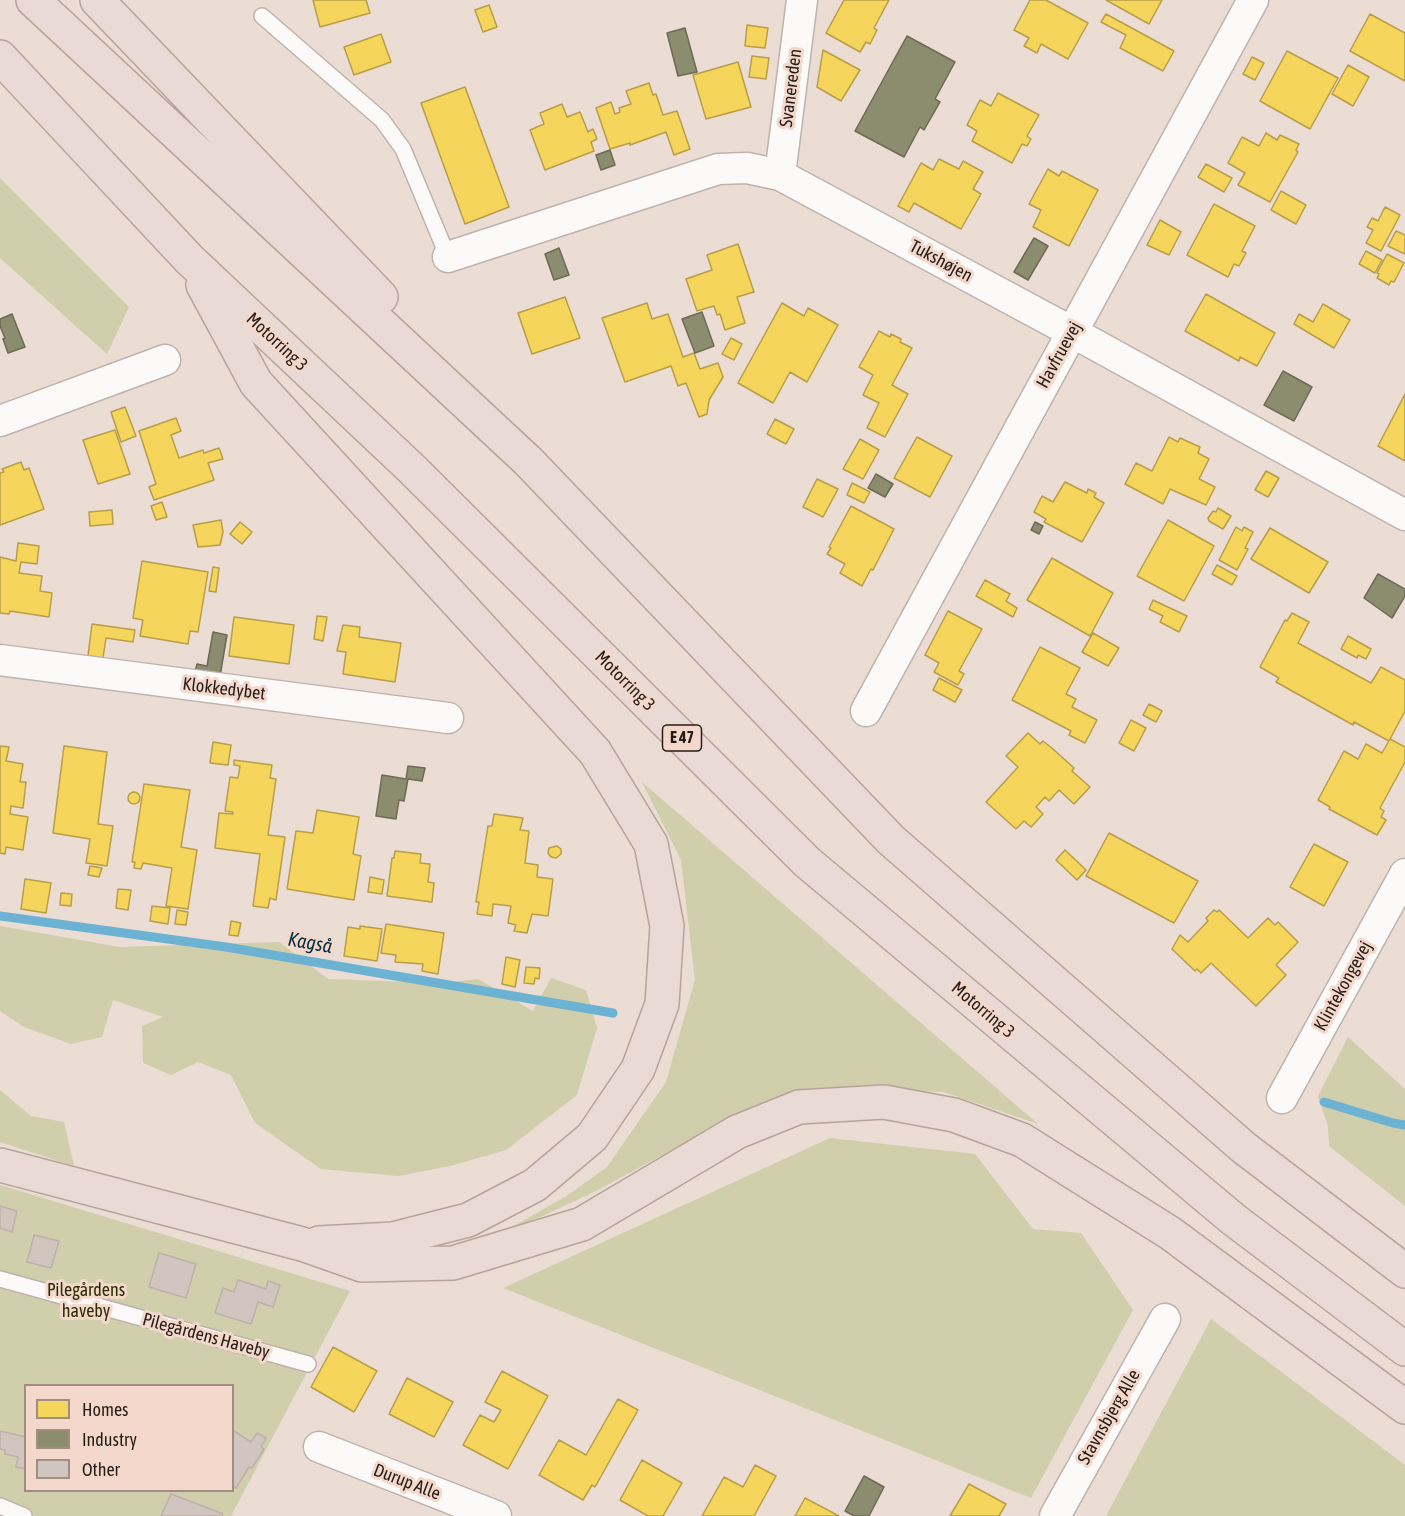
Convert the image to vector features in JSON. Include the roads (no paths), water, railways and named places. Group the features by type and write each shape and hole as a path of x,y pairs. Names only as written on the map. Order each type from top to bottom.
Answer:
{"highway":[{"path":"102,6 403,320 528,461 891,840 1243,1146 1405,1271"},
{"path":"43,10 528,461"},
{"name":"Motorring 3","path":"6,63 189,259 412,469 807,862 1233,1219 1405,1349"},
{"path":"189,259 256,383 595,752 651,844 667,926 662,1004 638,1069 592,1137 535,1185 468,1220 393,1239 302,1244"},
{"path":"0,1165 302,1244 362,1265 453,1263 582,1224 737,1132 799,1107 884,1102 954,1115 1022,1140 1170,1233 1405,1407"}],"street":[{"name":"Svanereden","path":"780,175 802,0"},
{"name":"Havfruevej","path":"866,711 1253,0"},
{"name":"Tukshøjen","path":"448,257 718,169 747,168 780,175 1405,515"},
{"path":"0,421 165,360"},
{"name":"Klokkedybet","path":"0,660 448,718"},
{"name":"Klintekongevej","path":"1282,1098 1405,874"},
{"name":"Stavnsbjerg Alle","path":"1054,1516 1165,1319"},
{"name":"Durup Alle","path":"318,1448 459,1510 496,1516"}],"lane":[{"path":"262,16 382,120 403,149 448,257"},
{"name":"Pilegårdens Haveby","path":"0,1279 308,1364"},
{"path":"0,1506 24,1516"}],"waterway":[{"name":"Kagså","path":"0,916 226,947 613,1013"},
{"name":"Kagså","path":"1324,1102 1405,1125"}],"park label":[{"name":"Pilegårdens haveby","path":"86,1300"}]}
